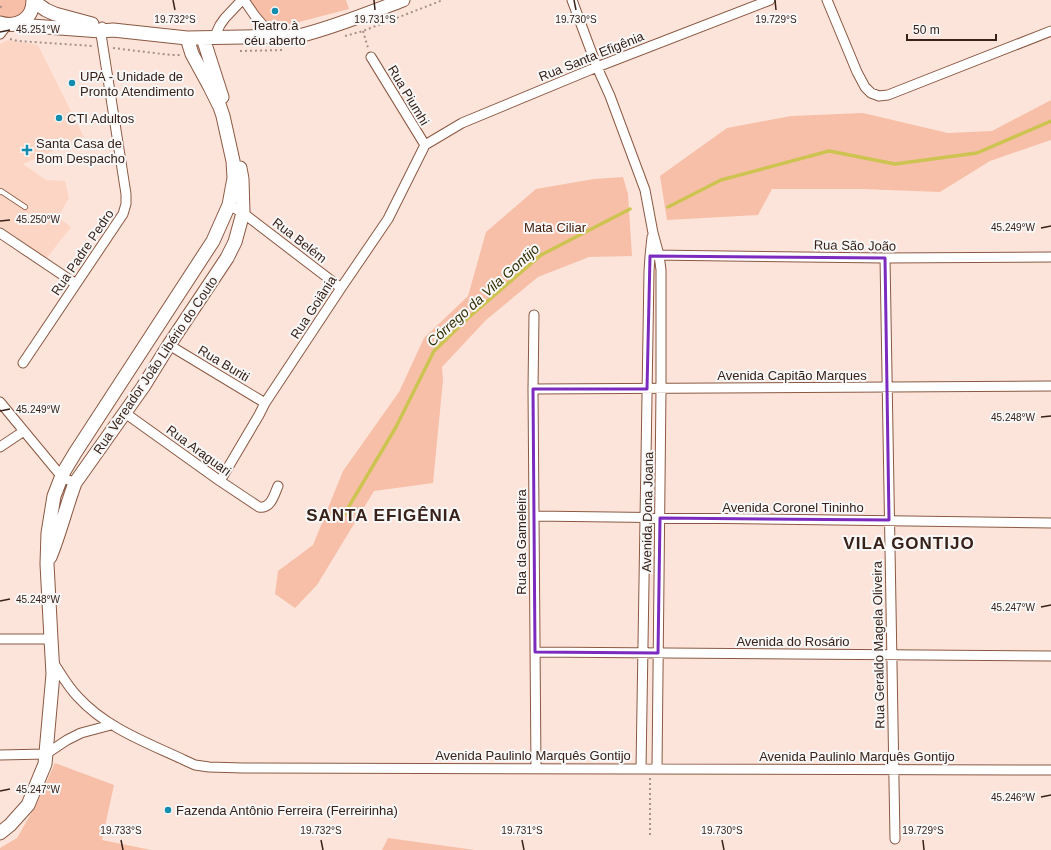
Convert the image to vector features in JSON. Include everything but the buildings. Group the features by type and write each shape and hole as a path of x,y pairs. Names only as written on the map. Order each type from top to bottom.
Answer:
{"main road":[{"path":"6,26 105,29 187,38 299,36 316,32 360,17 403,0"},
{"path":"6,26 22,21 28,16 32,9 33,1 55,14 105,29"},
{"path":"187,38 192,54 220,107 236,161"},
{"path":"208,38 235,142 236,161"},
{"name":"Rua Vereador João Libério do Couto","path":"0,833 10,825 28,805 45,764 54,674 47,564 48,533 54,496 75,453 213,241 229,205 236,161"},
{"name":"Rua Vereador João Libério do Couto","path":"47,564 75,483 143,387 227,258 235,242 243,213 242,179 236,161"}],"street":[{"path":"208,38 222,21 243,0 273,36"},
{"path":"572,0 645,190 653,233 654,255"},
{"name":"Rua Santa Efigênia","path":"425,146 462,123 597,67 770,0"},
{"path":"826,0 865,87 871,93 879,96 888,95 1051,31"},
{"name":"Rua Padre Pedro","path":"23,363 123,214 126,204 105,29"},
{"name":"Rua Piumhi","path":"371,57 425,146"},
{"name":"Rua Goiânia","path":"220,481 265,404 388,219 425,146"},
{"name":"Rua Belém","path":"229,205 243,213 341,288"},
{"path":"0,233 76,284"},
{"name":"Rua São João","path":"654,255 885,258 1051,257"},
{"name":"Avenida Dona Joana","path":"649,769 643,653 647,389 654,255"},
{"name":"Avenida Dona Joana","path":"649,769 658,653 660,518 661,270 654,255"},
{"name":"Rua Geraldo Magela Oliveira","path":"885,258 895,839"},
{"name":"Rua da Gameleira","path":"534,315 533,390 536,768"},
{"name":"Rua Buriti","path":"169,346 265,404"},
{"name":"Avenida Capitão Marques","path":"533,390 1051,386"},
{"path":"0,402 62,477 75,483"},
{"name":"Rua Araguari","path":"125,413 259,507 268,506 272,501 278,486"},
{"path":"0,447 24,431"},
{"name":"Avenida Coronel Tininho","path":"534,516 1051,522"},
{"path":"0,638 51,640"},
{"name":"Avenida do Rosário","path":"535,652 1051,656"},
{"name":"Avenida Paulinlo Marquês Gontijo","path":"53,662 77,697 110,725 195,765 209,767 1051,770"},
{"path":"0,755 46,754 67,740 81,733 110,725"}],"lane":[{"path":"0,192 1,191 25,207"}],"path":[{"path":"0,7 5,6"},
{"path":"363,31 371,57"},
{"path":"649,769 650,836"}],"highlighted area":[{"path":"650,256 885,258 889,520 660,518 658,653 535,652 533,389 647,389"}],"shaded area":[{"name":"Santa Casa de Bom Despacho","path":"8,40 38,45 84,137 23,164 46,180 65,181 69,198 58,217 71,227 46,259 0,226 0,44"}],"green space":[{"path":"0,0 30,0 20,19 0,19"},
{"path":"250,0 346,0 349,9 272,29 254,10"},
{"path":"1051,100 1051,140 990,161 940,192 861,189 772,189 758,215 667,220 660,176 727,128 791,116 863,113 948,133 992,131"},
{"name":"Mata Ciliar","path":"623,177 628,194 632,256 589,257 538,277 486,320 442,367 443,380 433,483 374,491 317,585 295,608 275,594 278,571 313,545 343,471 399,392 424,338 468,296 486,232 536,189 594,179"},
{"path":"55,763 114,785 102,840 151,850 0,850 0,848 17,838 36,805"},
{"path":"388,838 475,850 382,850"}],"waterway":[{"name":"Córrego da Vila Gontijo","path":"668,207 721,180 829,151 895,164 977,153 1051,121"},
{"name":"Córrego da Vila Gontijo","path":"342,518 396,427 434,351 468,318 541,255 630,209"}],"place":[{"name":"Teatro à céu aberto","path":"275,11"},
{"name":"UPA - Unidade de Pronto Atendimento","path":"72,83"},
{"name":"CTI Adultos","path":"59,118"},
{"name":"Santa Casa de Bom Despacho","path":"27,150"},
{"name":"Fazenda Antônio Ferreira (Ferreirinha)","path":"168,810"}],"district":[{"name":"SANTA EFIGÊNIA","path":"384,515"},
{"name":"VILA GONTIJO","path":"909,543"}]}
